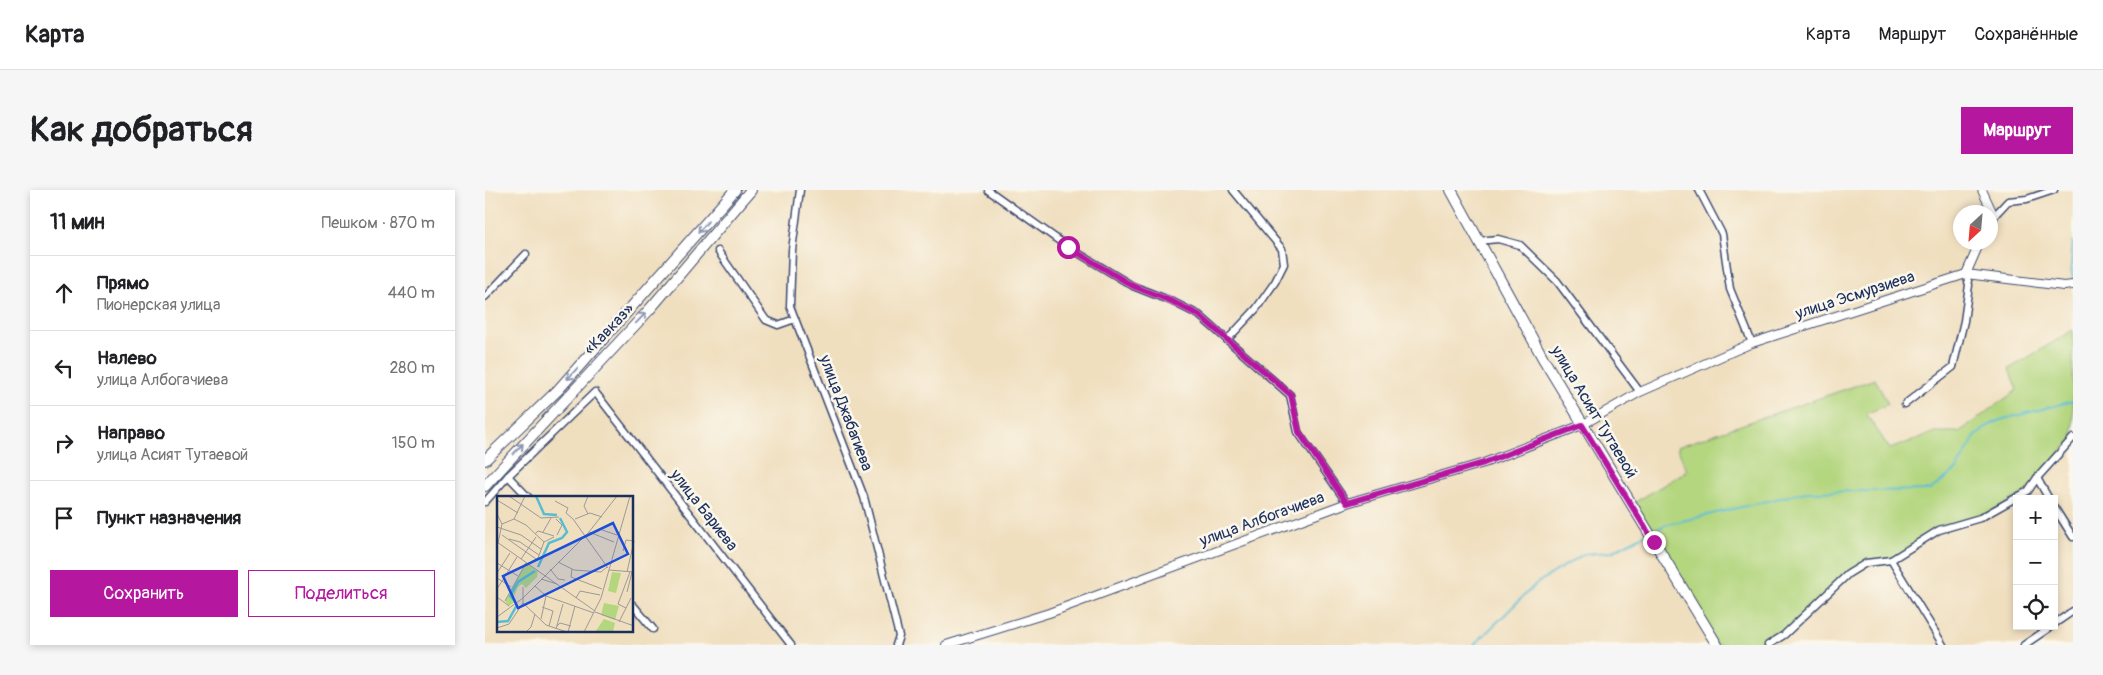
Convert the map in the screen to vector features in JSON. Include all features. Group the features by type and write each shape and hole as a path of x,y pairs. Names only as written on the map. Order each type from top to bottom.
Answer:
{"main road":[{"name":"«Кавказ»","path":"485,460 558,390 735,190"},
{"name":"«Кавказ»","path":"485,486 650,309 751,190"},
{"name":"улица Асият Тутаевой","path":"1451,190 1582,425 1717,645"}],"street":[{"name":"улица Джабагиева","path":"800,190 792,250 790,306 864,497 899,636 895,645"},
{"path":"988,190 1068,247 1133,286 1171,301 1199,315 1291,395 1299,432 1347,503"},
{"path":"1227,340 1256,309 1275,282 1284,264 1282,249 1233,190"},
{"path":"1699,190 1723,234 1730,289 1752,343"},
{"path":"1982,190 1987,205"},
{"path":"1998,212 2008,201 2027,199 2054,190"},
{"path":"1478,241 1498,240 1520,246 1557,281 1640,392"},
{"path":"1905,404 1953,367 1964,321 1968,294 1969,285 1966,274 1976,250"},
{"path":"718,251 766,320 778,325 795,319"},
{"path":"485,297 526,254"},
{"path":"1966,274 2064,286 2073,285"},
{"name":"улица Эсмурзиева","path":"1640,392 1752,343 1966,274"},
{"name":"улица Бариева","path":"508,476 595,392 791,645"},
{"name":"улица Албогачиева","path":"946,645 1049,612 1347,503 1484,463 1582,425 1640,392"},
{"path":"1768,645 1784,635 1848,574 1866,563 1891,560 1939,530 1979,518 2028,491 2037,478 2073,438"},
{"path":"485,502 508,476 527,496"},
{"path":"2037,478 2047,495"},
{"path":"2058,513 2073,537"},
{"path":"1891,560 1943,645"},
{"path":"634,606 653,629"},
{"path":"2058,622 2073,611"},
{"path":"2024,645 2046,630"}],"green space":[{"path":"2073,330 2073,438 2028,491 2021,495 2013,495 2013,499 1980,518 1939,530 1891,560 1866,563 1768,645 1717,645 1632,504 1687,471 1677,447 1875,379 1888,404 1866,414 1890,449 1935,432 1959,432 2017,390 2009,369"}],"waterway":[{"path":"2073,242 2071,267 2073,278"},
{"path":"1653,531 1665,525 1806,492 1930,490 1956,470 1975,437 1988,426 2000,420 2073,401"},
{"path":"1474,645 1537,583 1584,554 1611,552 1646,534"}],"route":[{"path":"1068,247 1133,286 1171,301 1199,315 1291,395 1299,432 1347,503 1484,463 1582,425 1654,542"}]}
